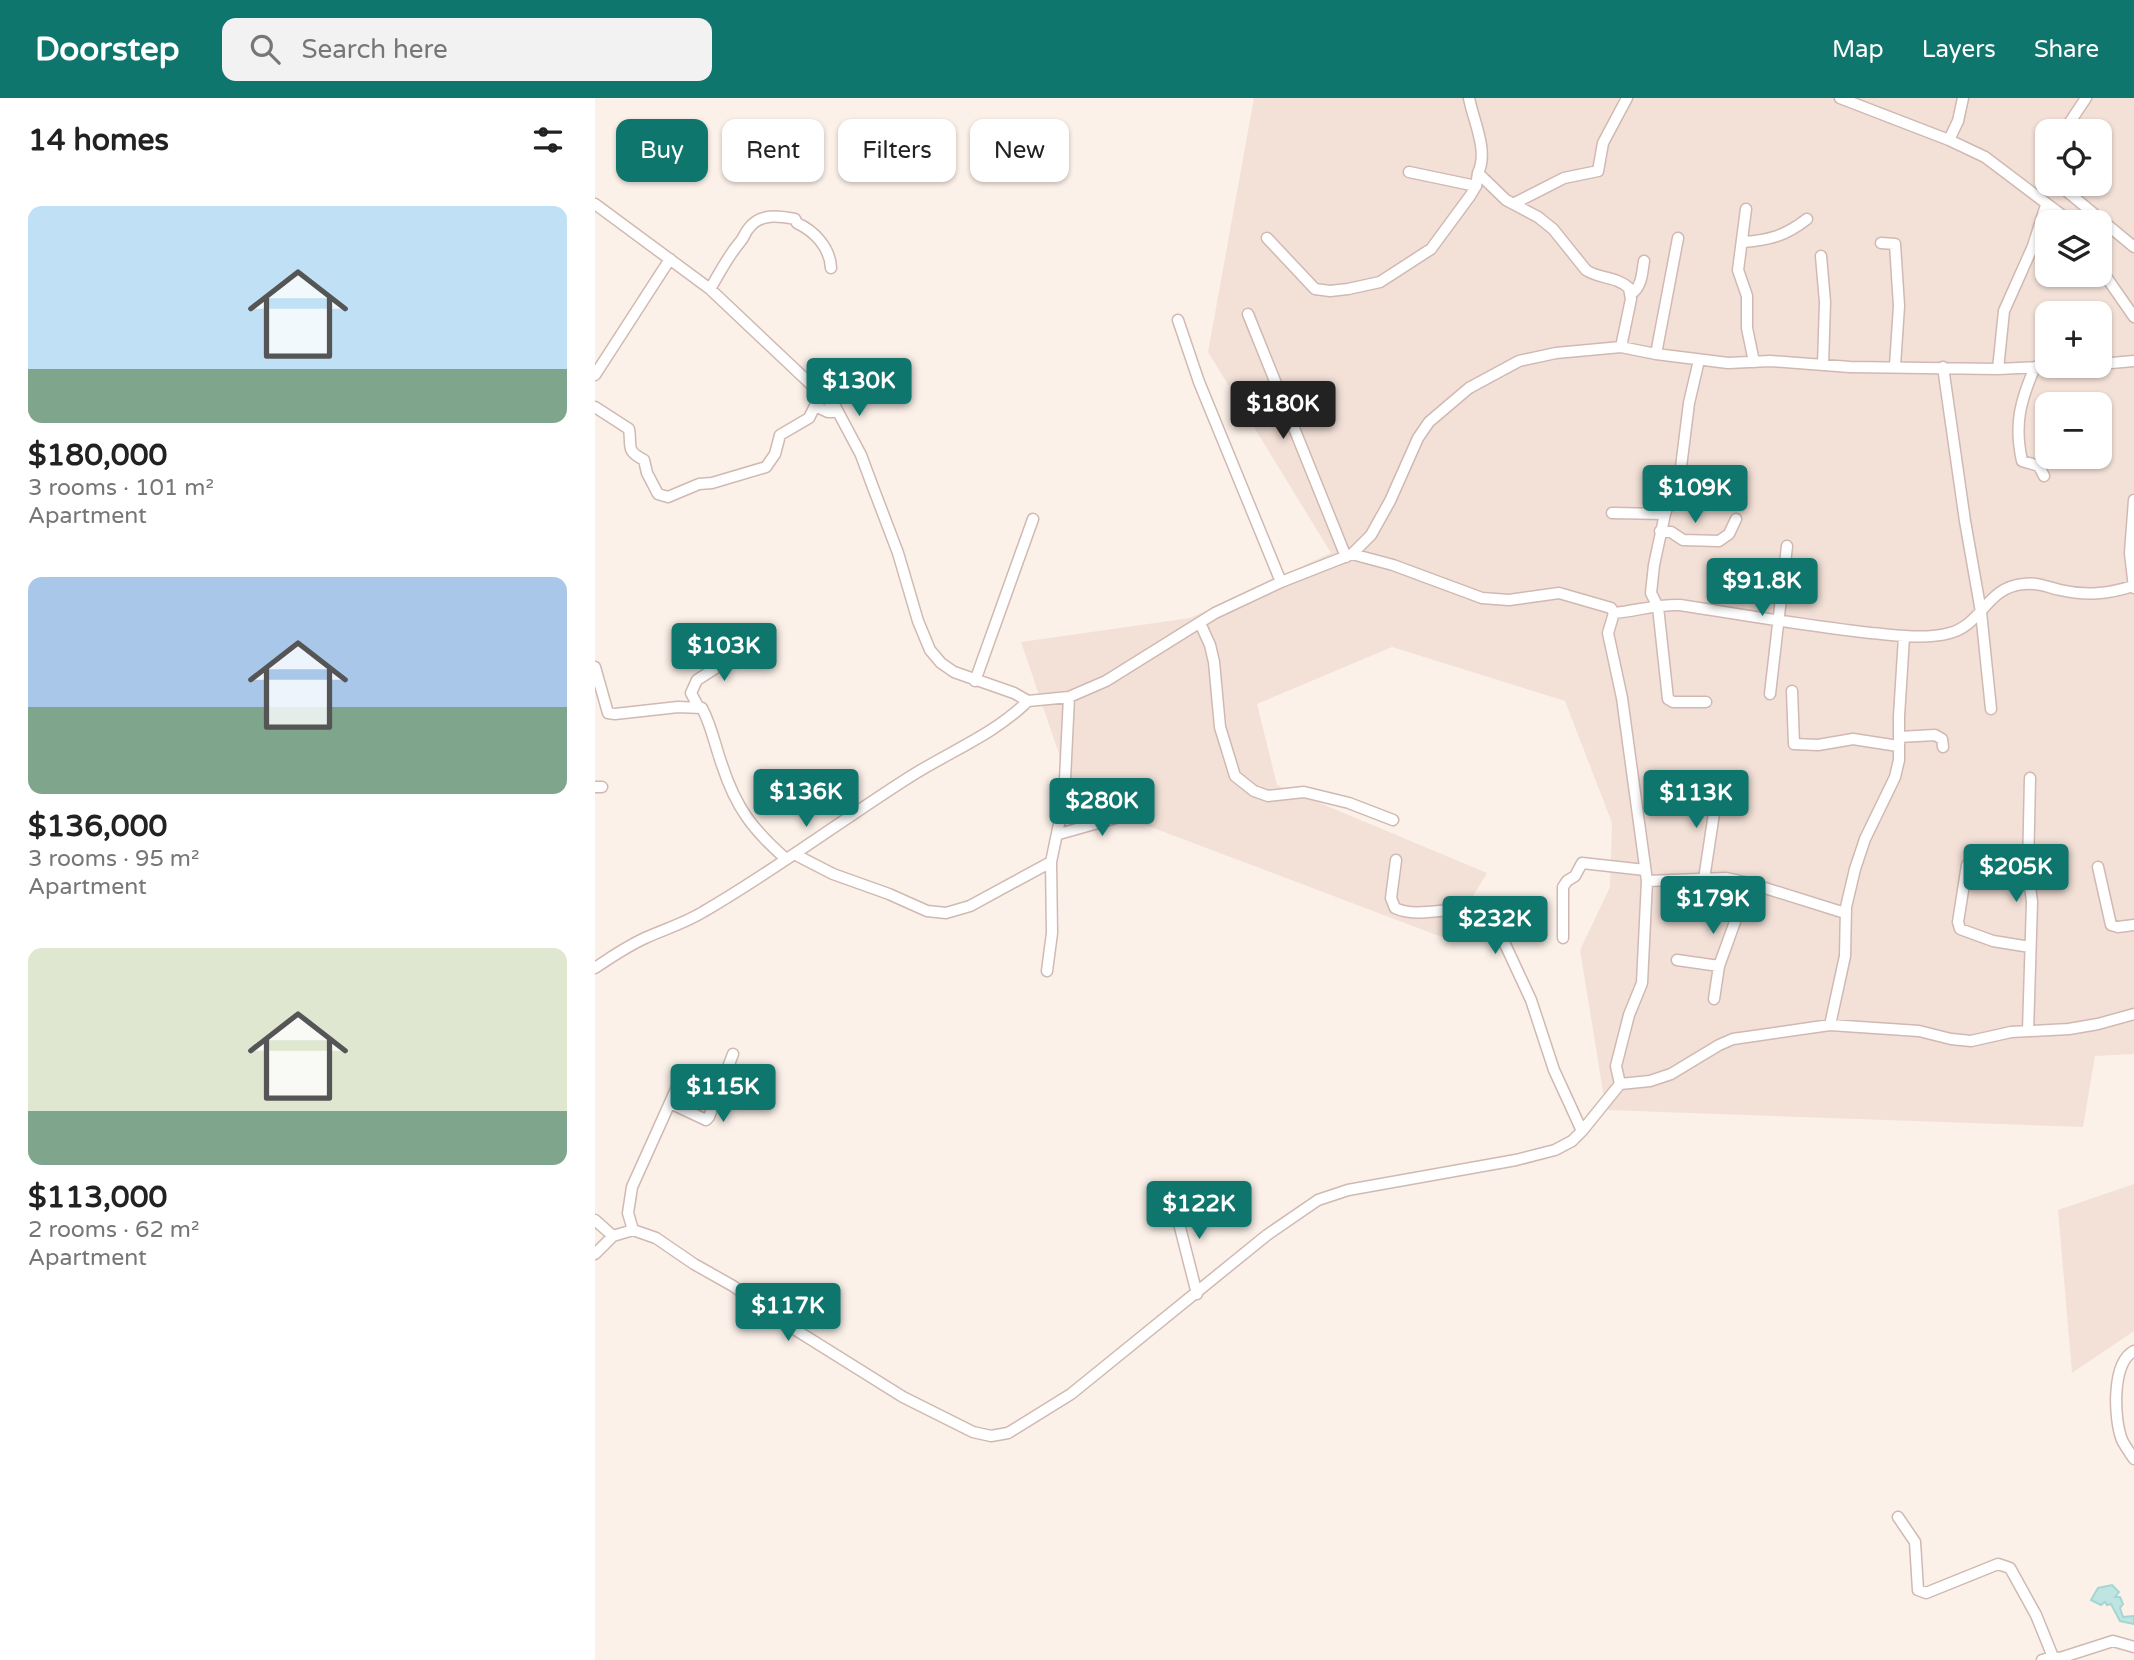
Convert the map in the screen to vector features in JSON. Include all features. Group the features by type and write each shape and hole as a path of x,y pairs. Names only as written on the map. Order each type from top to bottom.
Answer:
{"street":[{"path":"1268,238 1315,289 1330,291 1380,282 1431,249 1476,186 1481,167 1480,145 1469,98"},
{"path":"1515,203 1564,178 1598,171 1603,144 1626,98"},
{"path":"1840,98 1949,140 1998,166 2053,210"},
{"path":"1949,140 1958,121 1963,98"},
{"path":"2072,119 2086,98"},
{"path":"1409,172 1476,186"},
{"path":"1478,173 1500,195 1553,229 1586,270 1617,279 1629,288 1631,294 1621,347"},
{"path":"2072,196 2134,247"},
{"path":"595,204 711,289 838,412 861,455 887,523 924,639 941,663 975,681 1014,693 1028,701 1069,697 1106,681 1238,601 1349,556 1366,543 1390,501 1411,451 1429,422 1469,388 1519,361 1621,347 1728,363 1998,369 2035,367 2022,396 2017,439 2022,461 2039,466 2044,476"},
{"path":"1998,369 2004,311 2033,246 2046,205"},
{"path":"1746,209 1738,270 1747,296 1747,327 1754,362"},
{"path":"711,289 724,262 750,226 754,221 767,216 795,219 797,223 806,226 830,256 831,268"},
{"path":"1743,242 1770,240 1807,219"},
{"path":"1655,354 1678,238"},
{"path":"1881,243 1895,244 1899,319 1895,366"},
{"path":"1821,256 1825,302 1823,365"},
{"path":"595,375 670,259"},
{"path":"1631,294 1637,290 1641,280 1644,261"},
{"path":"2112,285 2134,317"},
{"path":"1248,314 1349,556"},
{"path":"1178,320 1204,394 1281,582"},
{"path":"1699,360 1689,403 1681,467 1660,531 1651,593 1658,607 1668,698 1673,702 1706,702"},
{"path":"2112,363 2134,361"},
{"path":"1943,367 1981,612 1991,709"},
{"path":"595,407 629,429 629,447 644,460 647,473 658,494 668,497 699,484 712,483 766,467 775,454 780,435 809,418 824,396"},
{"path":"815,406 828,412 838,412"},
{"path":"1614,613 1665,604 1905,637 1949,633 1963,627 1981,612 1994,594 2009,587 2041,584 2057,590 2095,595 2134,587 2130,552 2134,500"},
{"path":"1612,513 1665,513"},
{"path":"975,681 1033,519"},
{"path":"1660,531 1671,533 1683,540 1719,541 1729,534 1736,519"},
{"path":"1366,543 1373,560"},
{"path":"1770,694 1787,546"},
{"path":"1349,556 1373,560 1482,598 1509,600 1559,593 1611,608 1614,613 1608,633 1622,698 1646,876 1641,983 1629,1015 1616,1066 1620,1084"},
{"path":"1200,623 1214,662 1220,727 1235,776 1254,791 1268,796 1304,792 1349,803 1393,820"},
{"path":"1830,1025 1845,956 1845,913 1865,839 1885,793 1895,778 1900,752 1898,741 1905,637"},
{"path":"699,708 691,693 697,680 736,655"},
{"path":"595,667 608,713"},
{"path":"1792,691 1794,744 1818,745 1853,739 1898,741 1935,735 1942,740 1943,747"},
{"path":"1047,971 1052,933 1051,862 1059,834 1066,771 1069,697"},
{"path":"595,968 645,938 702,913 909,777 993,731 1028,701"},
{"path":"595,714 678,707 702,708 713,731 721,763 739,806 758,834 791,857 927,911 946,913 970,906 1051,862"},
{"path":"2028,1031 2032,902 2028,870 2029,778"},
{"path":"1704,879 1718,787"},
{"path":"1059,834 1137,813"},
{"path":"1396,860 1391,898 1395,908 1406,912 1462,910 1486,911 1491,914 1531,1000 1554,1070 1582,1132"},
{"path":"1563,938 1563,887 1575,876 1582,863 1646,876 1726,878 1845,913"},
{"path":"1967,865 1958,922 1961,929 1993,941 2030,947"},
{"path":"2098,867 2111,925 2134,925"},
{"path":"1714,999 1719,966 1749,883"},
{"path":"1677,960 1719,966"},
{"path":"595,1254 613,1236 633,1230 656,1238 903,1397 949,1422 991,1436 1008,1433 1071,1394 1114,1357 1152,1331 1267,1235 1318,1200 1348,1190 1540,1154 1571,1141 1582,1132 1620,1084 1671,1074 1733,1039 1830,1025 1919,1031 1951,1040 1971,1041 2001,1034 2079,1027 2134,1014"},
{"path":"670,1103 706,1120 733,1054"},
{"path":"725,1076 746,1086"},
{"path":"633,1230 628,1213 632,1187 677,1087"},
{"path":"1173,1196 1196,1294"},
{"path":"595,1220 613,1236"},
{"path":"2134,1351 2129,1354 2116,1381 2121,1438 2134,1459"},
{"path":"1898,1517 1915,1542 1918,1590 1926,1593 1998,1564 2010,1568 2036,1615 2053,1659"},
{"path":"2042,1660 2060,1658 2113,1641 2134,1647"}],"shaded area":[{"path":"1254,98 2134,98 2134,1054 2095,1056 2083,1127 1606,1110 1580,950 1610,887 1612,823 1565,701 1392,647 1257,704 1277,785 1487,873 1447,939 1074,798 1021,642 1190,618 1331,553 1208,352"},
{"path":"2134,1184 2134,1331 2072,1373 2058,1210"}],"water":[{"path":"2112,1585 2119,1592 2115,1597 2120,1597 2123,1604 2120,1608 2123,1617 2134,1616 2134,1624 2120,1621 2111,1604 2107,1605 2105,1602 2101,1605 2091,1600 2098,1588"}]}
